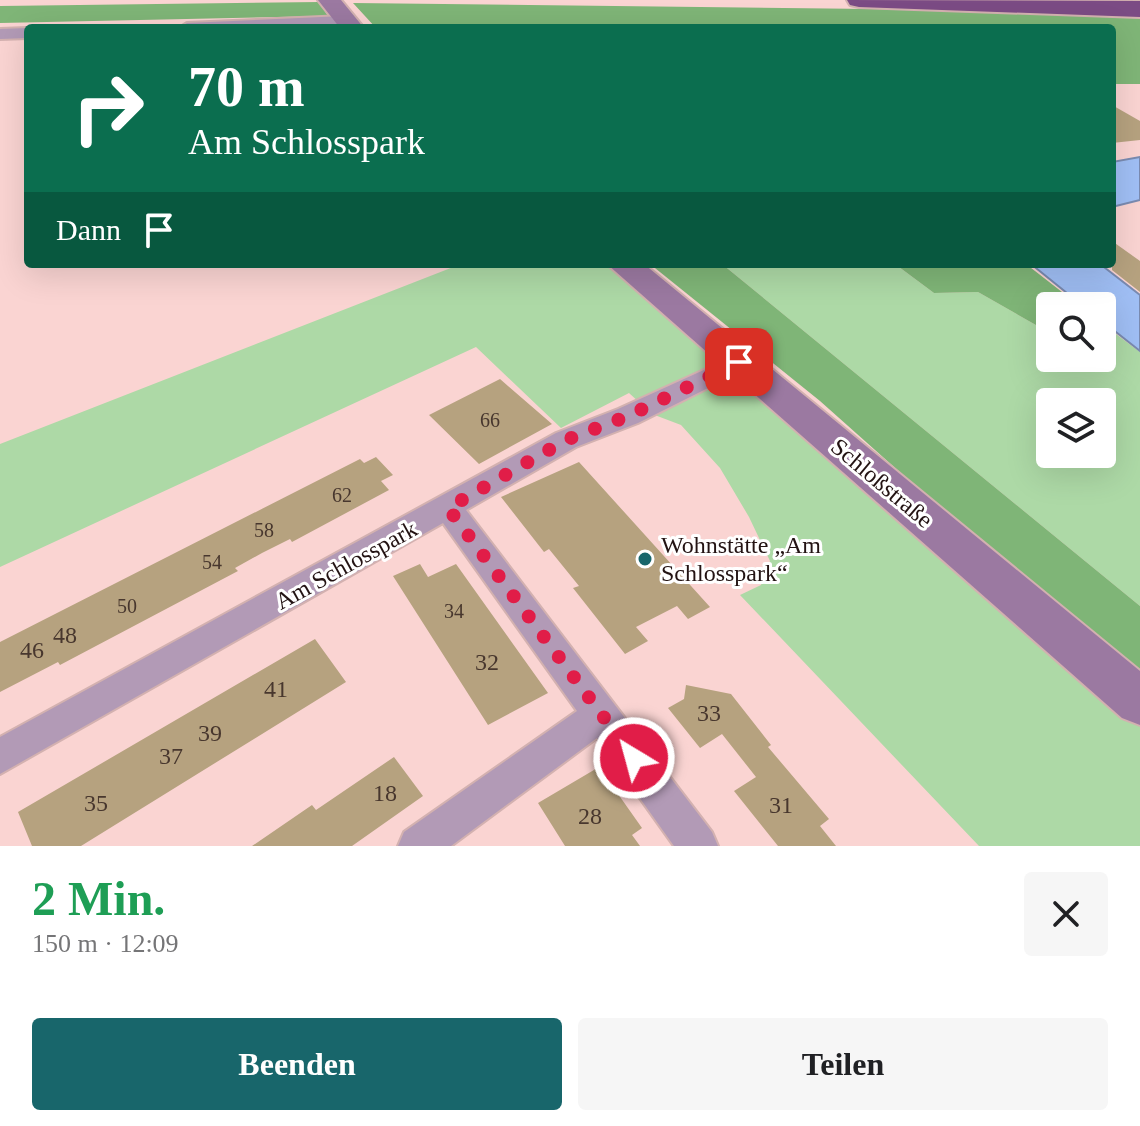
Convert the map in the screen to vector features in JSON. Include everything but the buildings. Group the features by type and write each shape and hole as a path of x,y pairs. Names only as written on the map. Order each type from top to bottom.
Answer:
{"highway":[{"path":"859,0 1140,9"}],"street":[{"path":"238,24 341,16"},
{"path":"0,34 24,33"},
{"name":"Schloßstraße","path":"629,268 1140,702"},
{"name":"Am Schlosspark","path":"0,757 566,440 628,416 739,362"},
{"path":"448,508 698,846"},
{"path":"418,846 601,714"}],"green space":[{"path":"319,2 328,16 0,23 0,6"},
{"path":"353,3 957,10 1140,18 1140,84 1116,84 1116,24 372,24"},
{"path":"451,268 614,268 1140,711 1140,846 979,846 740,595 761,585 770,561 749,517 720,468 681,425 652,414 629,393 561,428 476,347 0,567 0,444"},
{"path":"655,268 727,268 1140,606 1140,686 820,401"},
{"path":"727,268 900,268 934,293 978,292 1036,325 1036,372 1116,372 1116,334 1140,352 1140,606"},
{"path":"900,268 1031,268 1062,292 1036,292 1036,325 978,292 934,293"}],"water":[{"path":"1140,157 1140,200 1116,206 1116,161"},
{"path":"1036,268 1105,268 1140,295 1140,351 1116,332 1116,292 1066,292"}],"place":[{"name":"Wohnstätte „Am Schlosspark“","path":"645,559"}],"route":[{"path":"634,758 448,508 523,462 566,440 628,416 739,362"}]}
